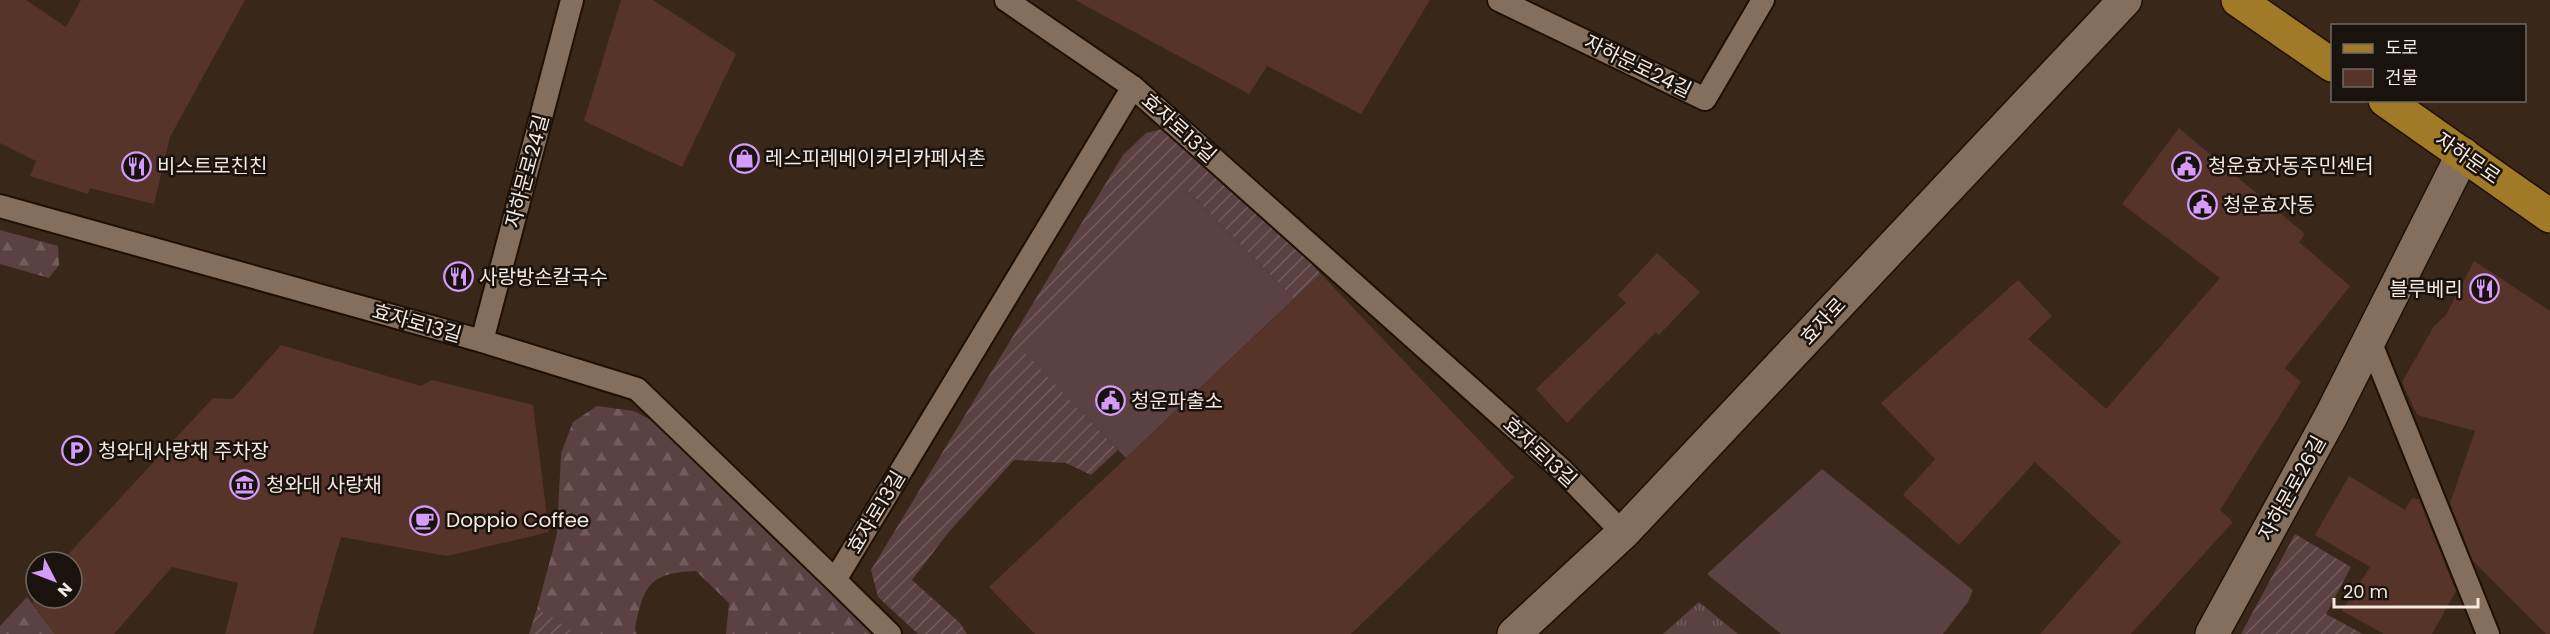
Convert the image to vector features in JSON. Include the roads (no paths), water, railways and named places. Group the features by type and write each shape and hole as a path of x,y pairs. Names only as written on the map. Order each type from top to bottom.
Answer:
{"main road":[{"path":"2238,0 2331,64"},
{"name":"자하문로","path":"2388,102 2550,216"}],"street":[{"name":"효자로","path":"1514,634 1623,533 2125,0"},
{"name":"자하문로26길","path":"2212,634 2370,340 2463,154"}],"lane":[{"name":"자하문로24길","path":"482,341 572,0"},
{"path":"1006,0 1133,87"},
{"name":"자하문로24길","path":"1499,0 1705,99 1763,0"},
{"name":"효자로13길","path":"836,579 1133,87 1561,469 1623,533"},
{"name":"효자로13길","path":"0,206 482,341 637,389 836,579 890,634"},
{"path":"2370,340 2488,634"}],"place":[{"name":"레스피레베이커리카페서촌","path":"744,158"},
{"name":"비스트로친친","path":"136,166"},
{"name":"청운효자동주민센터","path":"2187,166"},
{"name":"청운효자동","path":"2202,205"},
{"name":"사랑방손칼국수","path":"458,277"},
{"name":"블루베리","path":"2484,289"},
{"name":"청운파출소","path":"1110,401"},
{"name":"청와대사랑채 주차장","path":"77,451"},
{"name":"청와대 사랑채","path":"245,485"},
{"name":"Doppio Coffee","path":"425,520"}]}
